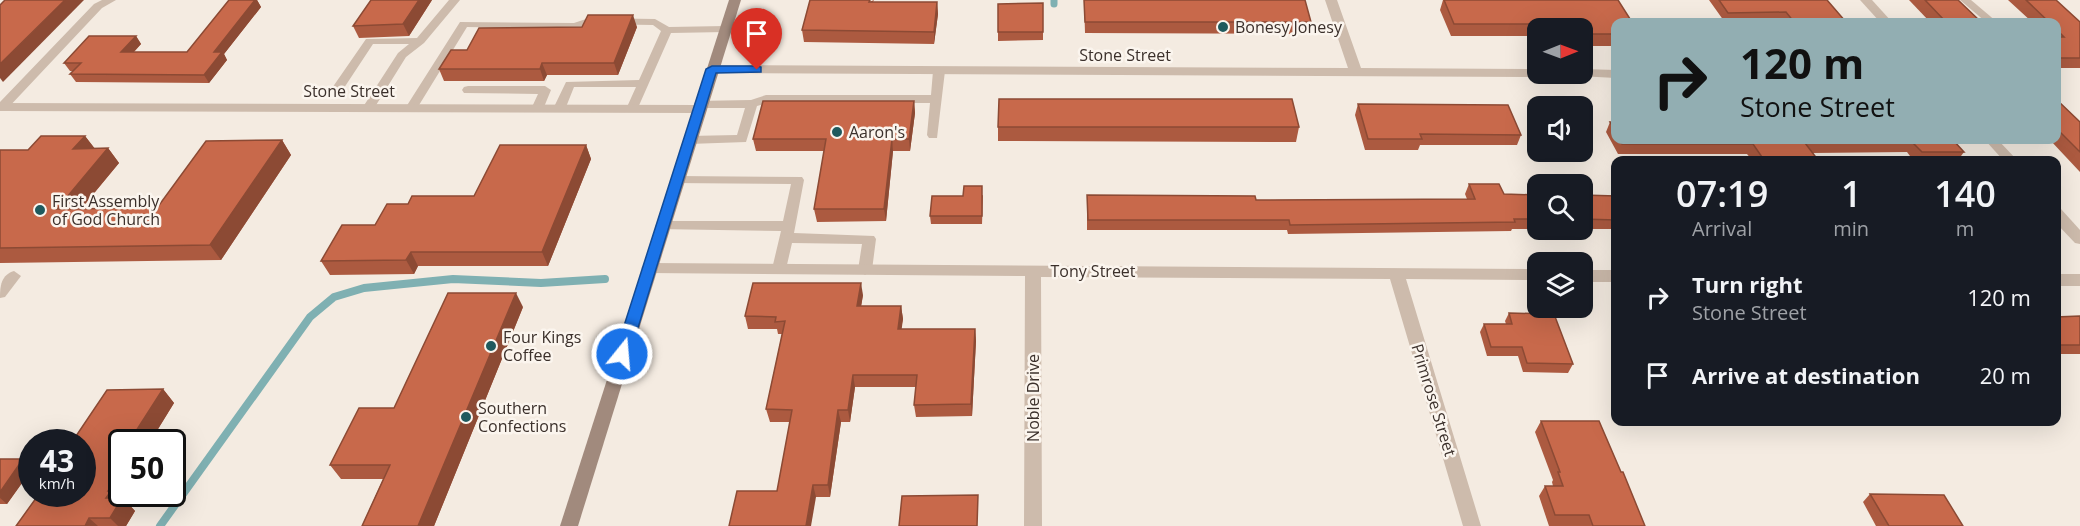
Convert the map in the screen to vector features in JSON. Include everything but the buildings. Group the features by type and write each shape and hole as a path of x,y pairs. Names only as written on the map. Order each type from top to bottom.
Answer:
{"main road":[{"path":"569,526 699,106 735,0"}],"street":[{"path":"1330,0 1356,73"},
{"path":"1866,0 1882,18"},
{"name":"Stone Street","path":"712,69 1527,73"},
{"path":"1593,74 1611,74"},
{"name":"Stone Street","path":"1,107 699,106"},
{"path":"1995,144 2006,156"},
{"path":"2061,218 2080,239"},
{"name":"Tony Street","path":"649,268 1527,275"},
{"name":"Noble Drive","path":"1033,271 1033,526"},
{"name":"Primrose Street","path":"1396,273 1472,526"},
{"path":"1593,276 1611,276"},
{"path":"2061,280 2080,280"}],"lane":[{"path":"1,107 98,6 111,0"},
{"path":"369,107 402,55 420,41 455,0"},
{"path":"1965,0 1987,18"},
{"path":"412,107 464,24 575,26 589,21 655,22 667,30 725,28"},
{"path":"633,107 667,30"},
{"path":"336,91 370,41 420,41"},
{"path":"933,135 939,71"},
{"path":"560,107 570,84 644,83"},
{"path":"468,90 568,90"},
{"path":"538,107 545,90"},
{"path":"699,106 752,104 766,99 936,99"},
{"path":"689,140 742,139 752,104"},
{"path":"676,180 798,180 779,269"},
{"path":"662,226 787,232 869,239 865,270"},
{"path":"0,292 14,276"}],"waterway":[{"path":"160,526 310,317 334,297 364,288 453,279 541,283 605,279"}],"place":[{"name":"Bonesy Jonesy","path":"1223,27"},
{"name":"Aaron's","path":"837,132"},
{"name":"First Assembly of God Church","path":"40,210"},
{"name":"Four Kings Coffee","path":"491,346"},
{"name":"Southern Confections","path":"466,417"}],"route":[{"path":"622,354 712,69 757,70"}]}
